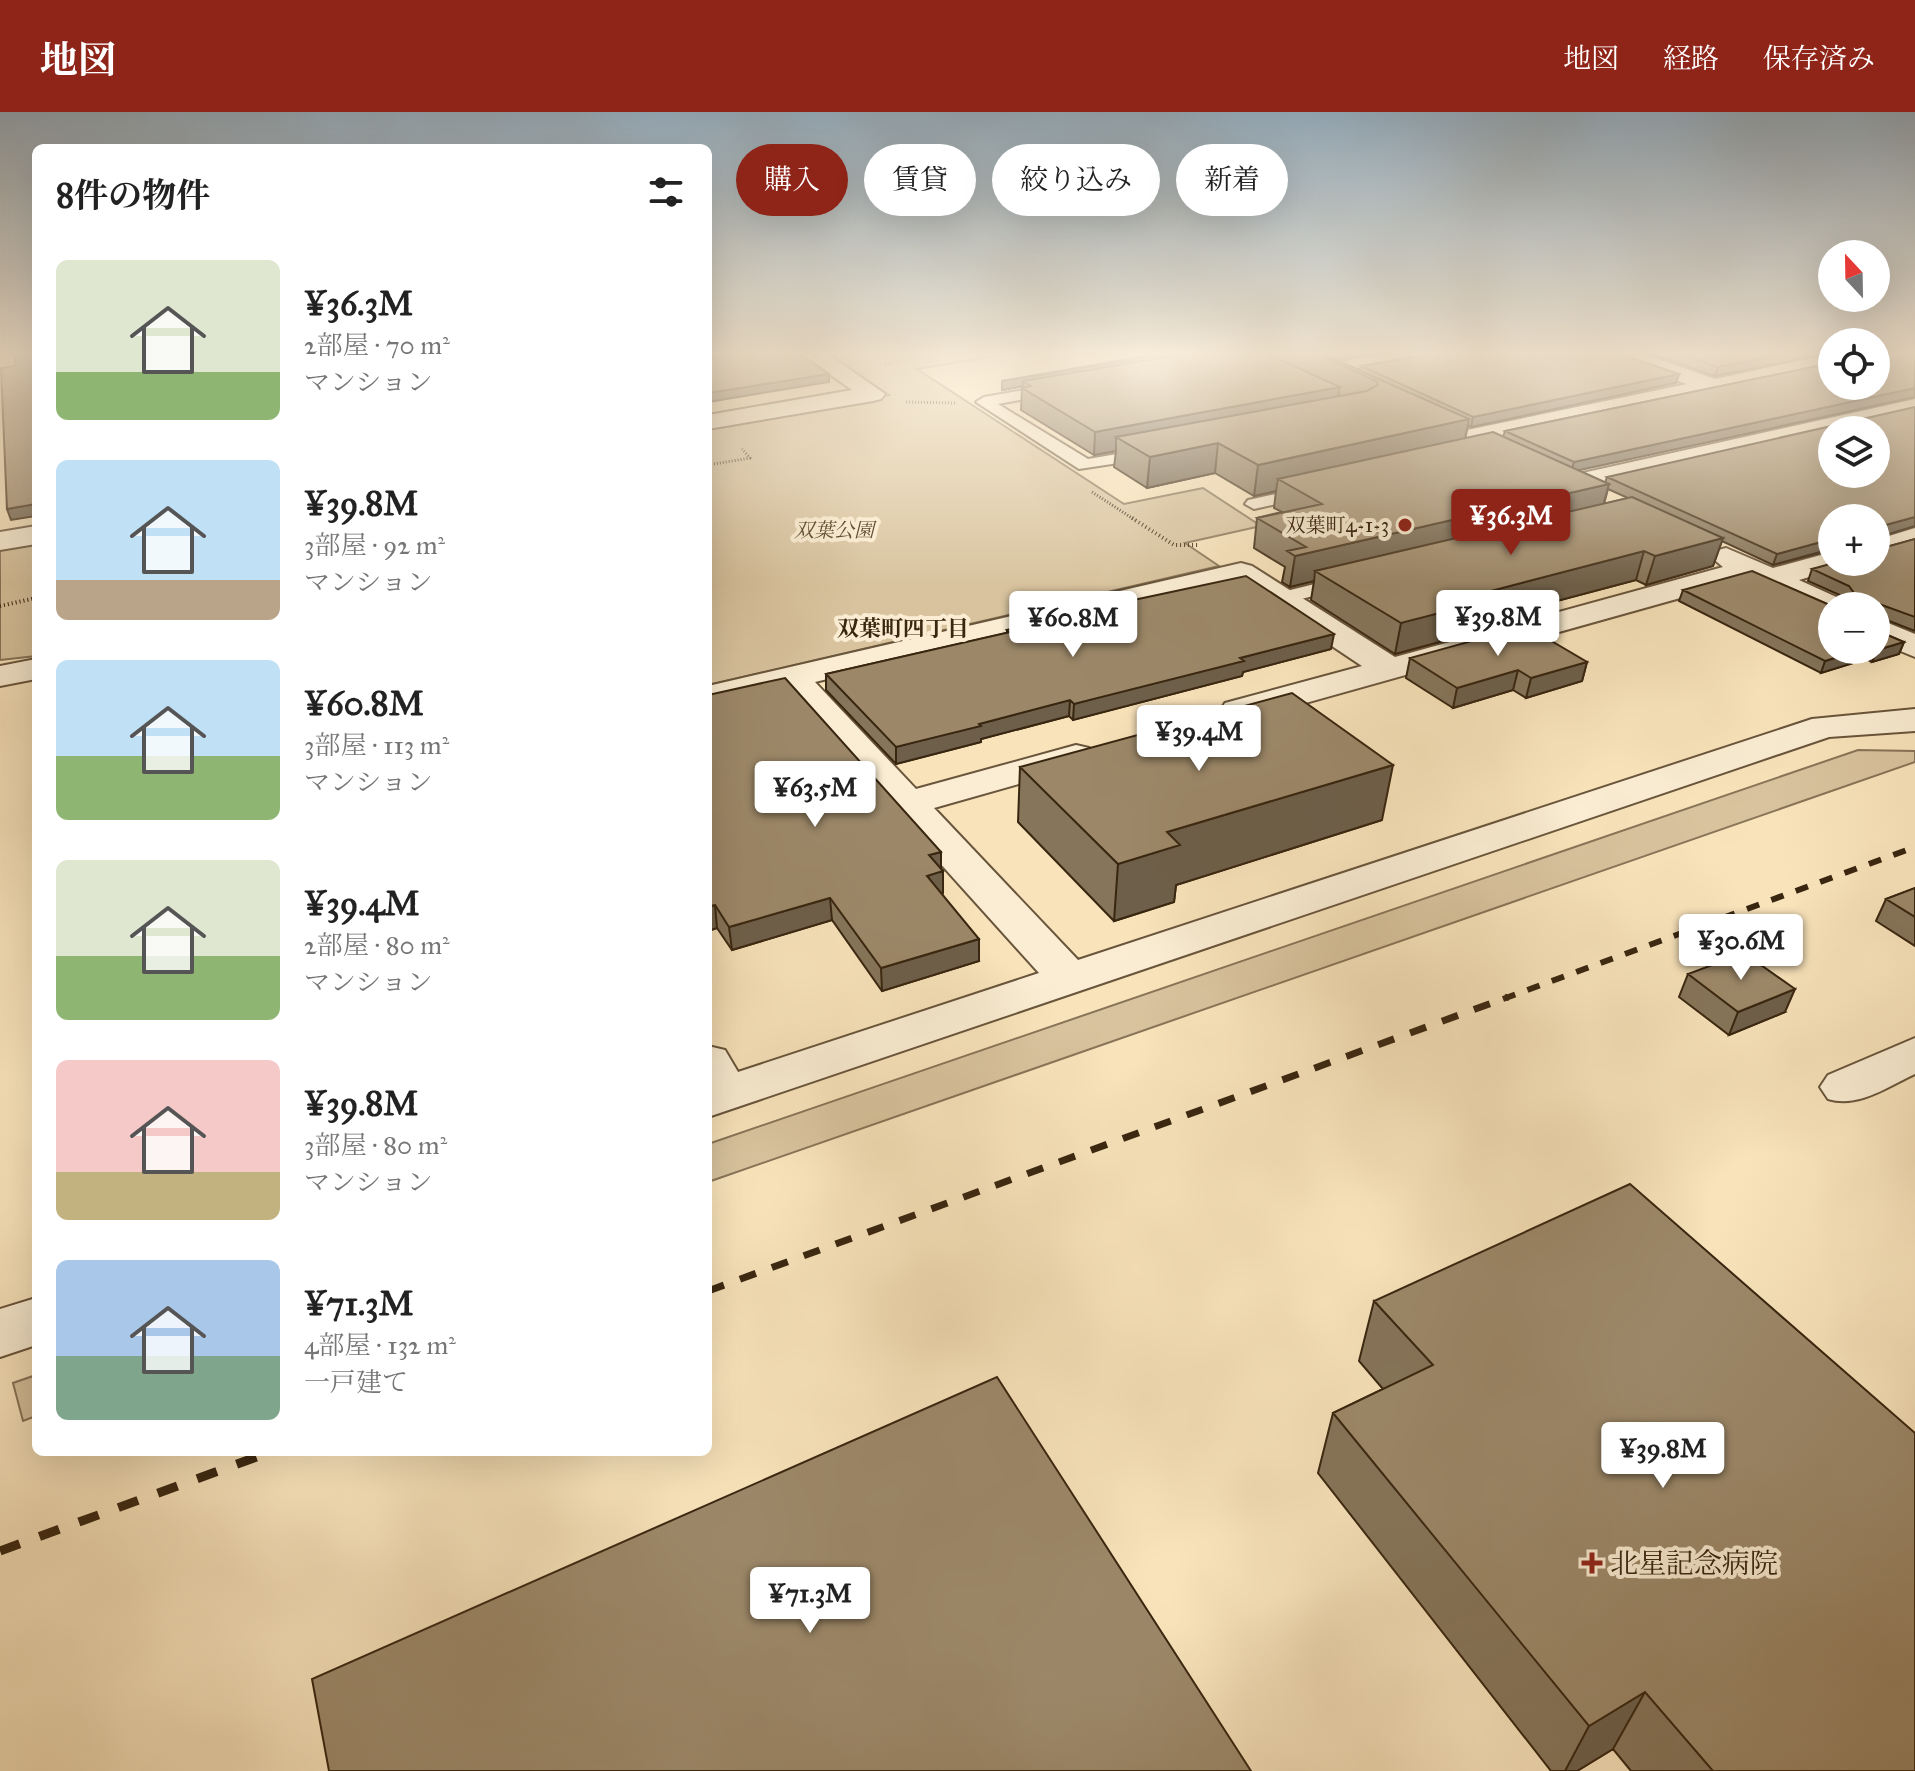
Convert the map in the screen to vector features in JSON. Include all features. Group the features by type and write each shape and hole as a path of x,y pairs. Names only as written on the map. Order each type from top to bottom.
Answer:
{"street":[{"path":"1447,430 1466,447 1500,453"},
{"path":"1466,447 1533,430"},
{"path":"1607,502 1556,479 1795,430"},
{"path":"0,541 32,536"},
{"path":"1890,545 1915,537"},
{"path":"1699,544 1818,600"},
{"path":"1209,719 1761,573 1818,563"},
{"path":"712,696 1241,572 1390,669"},
{"path":"1890,635 1915,647"},
{"path":"0,676 32,670"},
{"path":"791,677 1069,978"},
{"path":"714,1085 1069,978 1825,727 1915,720"},
{"path":"909,803 1104,748"},
{"path":"1845,1087 1915,1054"},
{"path":"0,1333 32,1322"}],"lane":[{"path":"1030,430 1085,465 1162,451"},
{"path":"1254,504 1329,487"},
{"path":"1281,598 1373,576"}],"path":[{"path":"712,464 750,458 740,447"},
{"path":"0,606 32,599"}],"green space":[{"name":"双葉公園","path":"712,430 1011,430 1124,504 1203,488 1261,526 1185,543 1219,566 712,684"},
{"path":"32,543 32,656 0,660 0,549"},
{"path":"1858,750 1915,751 1915,762 712,1181 712,1143"},
{"path":"32,1376 32,1418 23,1421 13,1383"}],"building":[{"path":"4,430 32,430 32,505 7,509"},
{"path":"1152,430 1417,430 1258,465 1218,443 1150,457 1116,437"},
{"path":"1720,430 1574,462 1505,431"},
{"path":"1818,430 1818,488 1890,488 1890,430 1915,430 1915,517 1890,524 1890,504 1818,504 1818,543 1777,554 1607,477"},
{"path":"1493,432 1609,484 1295,556 1287,551 1306,547 1257,518 1322,504 1278,479"},
{"path":"1632,497 1723,538 1655,556 1644,551 1487,592 1498,598 1401,623 1315,571"},
{"path":"1915,539 1915,617 1890,608 1890,592 1853,592 1849,586 1827,576 1890,576 1890,546"},
{"path":"1752,571 1818,600 1818,658 1683,590"},
{"path":"1246,576 1334,634 1240,658 1244,661 1074,704 1070,700 896,747 826,674 1010,632 1007,630 1082,611"},
{"path":"1526,626 1587,662 1531,678 1518,670 1457,688 1410,658"},
{"path":"1890,636 1904,642 1890,646"},
{"path":"785,678 941,852 929,855 943,871 927,876 979,939 881,968 830,898 729,927 715,905 712,906 712,694"},
{"path":"1292,693 1393,765 1167,832 1180,845 1118,864 1020,767"},
{"path":"1915,888 1915,917 1886,899"},
{"path":"1744,953 1795,989 1738,1012 1688,974"},
{"path":"1630,1184 1915,1433 1915,1771 1713,1771 1645,1692 1589,1726 1333,1413 1433,1365 1374,1301"},
{"path":"997,1377 1251,1771 329,1771 312,1679"}],"railway":[{"path":"1503,999 1915,847"},
{"path":"712,1290 1508,997"},
{"path":"0,1551 259,1456"}],"place":[{"name":"双葉町4-1-3","path":"1405,525"},
{"name":"北星記念病院","path":"1592,1563"}],"district":[{"name":"双葉町四丁目","path":"903,628"}]}
